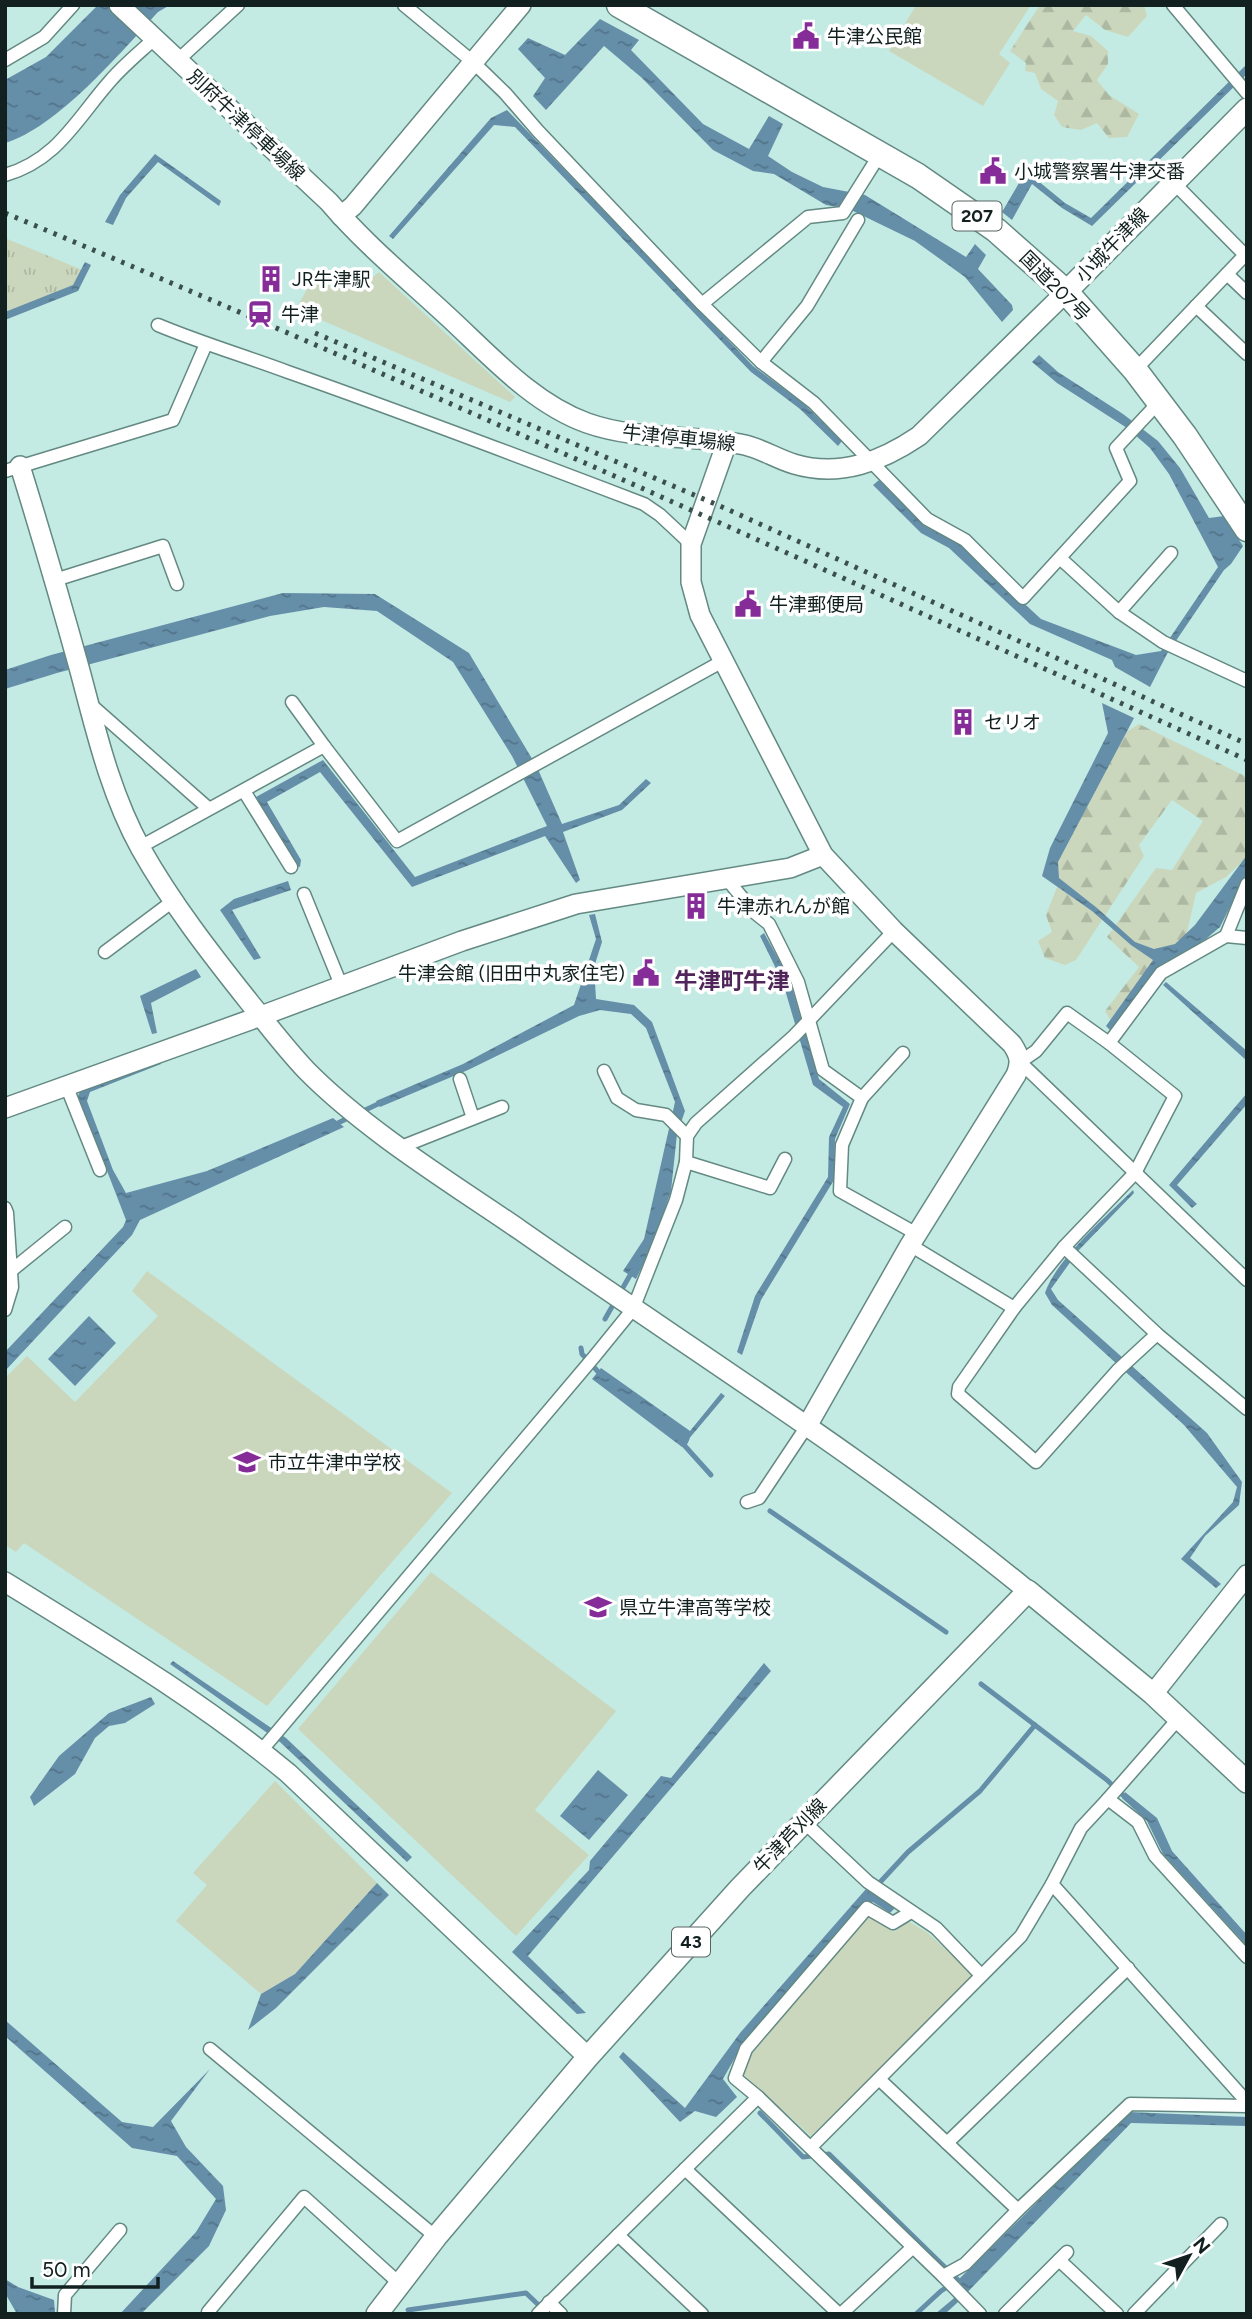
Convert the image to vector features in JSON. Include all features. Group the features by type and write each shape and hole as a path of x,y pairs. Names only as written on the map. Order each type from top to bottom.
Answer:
{"highway":[{"name":"国道207号","path":"619,5 928,182 996,230 1066,292 1135,370 1213,475 1247,529"}],"main road":[{"name":"小城牛津線","path":"1066,292 1247,109"},
{"path":"1028,1591 1153,1693 1244,1772"},
{"name":"牛津芦刈線","path":"377,2314 436,2237 588,2057 740,1888 1028,1591"}],"street":[{"path":"5,60 44,37 73,5"},
{"name":"別府牛津停車場線","path":"119,5 330,202 341,216"},
{"path":"177,61 239,5"},
{"path":"404,5 473,62 505,93 702,304 761,362 814,402 927,519 965,540 1023,598 1130,481 1116,448 1159,402"},
{"path":"341,216 353,206 521,5"},
{"path":"1173,5 1244,90"},
{"path":"5,175 29,166 66,138 111,79 152,36"},
{"path":"702,304 808,218 843,213 880,154"},
{"path":"1135,370 1245,255 1174,183"},
{"name":"牛津停車場線","path":"341,216 513,377 549,404 585,422 622,433 748,445 797,465 818,469 871,463 919,436 1066,292"},
{"path":"761,362 807,306 858,220"},
{"path":"1227,274 1247,293"},
{"path":"1196,306 1247,354"},
{"path":"158,325 643,505 660,515 691,544"},
{"path":"205,344 173,421 13,468 55,580 117,798 140,847 173,901 215,959 304,1068 356,1114 623,1302 807,1426 993,1562 1028,1591"},
{"path":"727,442 691,544 689,563 694,598 700,615 823,855 894,931 1012,1044 1018,1052 1020,1062 1016,1075 914,1240 807,1426 759,1498 747,1502"},
{"path":"55,580 163,546 177,584"},
{"path":"1119,612 1171,553"},
{"path":"1061,559 1119,612 1169,645 1247,681"},
{"path":"292,702 397,841 723,661"},
{"path":"88,702 208,808"},
{"path":"140,847 324,746"},
{"path":"244,791 290,867"},
{"path":"7,1103 66,1086 462,941 576,905 790,869 823,855"},
{"path":"726,878 754,912 768,924 798,982 824,1070 862,1098"},
{"path":"1226,936 1247,884"},
{"path":"304,894 341,985"},
{"path":"105,952 173,901"},
{"path":"266,1746 590,1362 676,1200 686,1162 687,1136 696,1123 794,1036 894,931"},
{"path":"1109,1043 1161,973 1226,936 1247,938"},
{"path":"1020,1062 1036,1051 1067,1013 1175,1096 1135,1172 1064,1247 1014,1308 959,1387 958,1394 1036,1462 1118,1370 1157,1334"},
{"path":"903,1053 862,1098 842,1145 840,1191 1014,1308"},
{"path":"1020,1062 1247,1280"},
{"path":"604,1071 617,1098 636,1110 666,1115 687,1136"},
{"path":"460,1079 473,1118"},
{"path":"66,1086 100,1170"},
{"path":"401,1147 502,1107"},
{"path":"686,1162 770,1188 785,1159"},
{"path":"5,1208 8,1213 12,1270 12,1287 5,1310"},
{"path":"12,1270 65,1227"},
{"path":"1064,1247 1157,1334 1247,1409"},
{"path":"1153,1693 1247,1575"},
{"path":"5,1582 266,1746 288,1773 588,2057"},
{"path":"811,2147 1021,1937 1081,1828 1179,1718"},
{"path":"1108,1799 1138,1822 1155,1856 1247,1957"},
{"path":"804,1822 874,1886 936,1928 981,1975"},
{"path":"1052,1884 1247,2104"},
{"path":"911,1912 892,1923 867,1908 747,2049 735,2078 811,2147 822,2161 946,2278 980,2314"},
{"path":"947,2144 1128,1968"},
{"path":"210,2049 436,2237"},
{"path":"880,2080 1018,2210"},
{"path":"542,2309 758,2098"},
{"path":"946,2278 965,2264 1130,2104 1247,2104"},
{"path":"685,2169 840,2314 913,2247"},
{"path":"208,2312 304,2197 400,2284"},
{"path":"1134,2314 1221,2224"},
{"path":"64,2314 65,2295 120,2230"},
{"path":"618,2235 702,2314"},
{"path":"1005,2314 1063,2256 1117,2314"},
{"path":"542,2309 561,2314"}],"green space":[{"path":"916,5 1031,5 999,54 1010,63 983,106 889,51"},
{"path":"1040,5 1144,5 1147,16 1128,37 1105,30 1086,15 1073,31 1091,36 1108,51 1108,64 1097,80 1109,95 1139,114 1127,137 1109,138 1097,123 1081,130 1062,127 1054,115 1058,101 1041,89 1035,73 1025,71 1026,63 1010,51"},
{"path":"5,238 85,271 77,288 5,315"},
{"path":"379,272 515,397 510,402 296,309 312,280 347,289 361,285"},
{"path":"1139,724 1247,777 1247,857 1226,877 1196,893 1185,941 1157,964 1112,1023 1105,1011 1139,967 1107,937 1156,868 1172,870 1203,821 1172,800 1139,845 1144,856 1076,960 1065,965 1045,958 1038,941 1052,932 1046,915 1059,882 1053,859 1123,734"},
{"path":"147,1271 452,1493 267,1706 24,1543 16,1552 5,1545 5,1378 27,1356 75,1402 158,1316 132,1291"},
{"path":"431,1572 616,1711 535,1810 589,1855 516,1936 298,1729"},
{"path":"275,1781 377,1883 295,1974 261,1994 176,1921 207,1885 193,1873"},
{"path":"867,1915 895,1932 908,1921 928,1933 974,1976 811,2136 743,2074 752,2054"}],"water":[{"path":"98,5 170,5 158,12 67,106 25,135 5,143 5,80 46,57"},
{"path":"600,19 639,40 631,50 703,124 749,149 769,116 783,124 768,156 792,172 823,187 865,195 966,257 975,244 986,255 978,269 1012,305 1013,310 1002,322 965,277 915,241 849,209 826,205 774,174 753,171 713,150 642,78 604,46 546,110 533,96 545,78 518,49 528,38 565,55"},
{"path":"1247,64 1247,74 1092,226 1062,208 1032,184 1012,220 1002,212 1026,171 1065,203 1091,218"},
{"path":"507,110 753,366 803,403 842,441 838,446 800,409 751,372 515,127 494,125 393,239 389,236 491,118"},
{"path":"155,154 221,201 219,206 158,162 126,198 113,225 105,222 120,195"},
{"path":"85,262 91,265 78,291 5,320 5,312 73,285"},
{"path":"1039,355 1058,372 1123,414 1158,441 1180,468 1209,518 1224,516 1243,546 1167,654 1150,687 1115,667 1112,660 1030,624 949,548 921,533 873,485 879,480 925,526 961,545 1041,619 1136,655 1161,651 1218,567 1169,474 1150,448 1127,428 1057,383 1032,362"},
{"path":"283,593 375,594 469,653 537,767 562,824 619,805 646,779 651,783 622,810 563,832 580,880 576,883 545,836 412,887 320,772 267,802 301,860 300,867 292,865 256,797 323,760 415,877 547,826 512,756 453,662 377,611 324,607 270,616 5,689 5,670 51,655"},
{"path":"1102,703 1134,718 1058,862 1059,878 1135,942 1154,949 1175,944 1195,925 1247,855 1247,873 1220,927 1155,972 1110,1030 1106,1026 1153,960 1092,911 1042,876 1050,848 1108,733"},
{"path":"288,881 291,890 232,910 261,958 254,960 220,910 234,899"},
{"path":"595,914 602,942 594,967 596,999 634,1005 652,1022 685,1111 677,1134 671,1191 653,1244 636,1279 623,1271 644,1239 675,1102 646,1028 631,1014 600,1010 579,1016 468,1070 380,1107 376,1101 463,1064 574,1005 596,939 589,915"},
{"path":"764,933 789,978 819,1079 850,1104 835,1139 834,1180 761,1300 742,1355 737,1352 755,1296 828,1177 829,1137 843,1107 813,1085 783,983 760,936"},
{"path":"196,969 201,977 151,1003 157,1033 152,1034 140,996"},
{"path":"1166,982 1247,1051 1247,1061 1163,985"},
{"path":"160,1059 161,1064 90,1092 87,1101 113,1170 126,1193 207,1171 333,1118 344,1127 140,1220 132,1235 5,1371 5,1352 123,1227 126,1220 78,1096 81,1088"},
{"path":"1247,1093 1247,1104 1177,1185 1197,1204 1192,1208 1169,1185"},
{"path":"1133,1190 1134,1193 1079,1250 1051,1289 1058,1300 1207,1433 1242,1482 1239,1505 1205,1536 1190,1558 1221,1584 1216,1588 1181,1559 1233,1502 1237,1487 1184,1425 1052,1305 1045,1293 1071,1252"},
{"path":"89,1316 116,1343 75,1386 48,1359"},
{"path":"601,1368 690,1431 721,1393 725,1396 682,1447 592,1379"},
{"path":"173,1661 286,1738 412,1857 407,1862 280,1742 170,1664"},
{"path":"764,1663 771,1671 528,1956 586,2013 577,2014 512,1952 589,1870 590,1861 661,1776 671,1778"},
{"path":"151,1697 155,1704 125,1723 109,1726 95,1738 75,1774 34,1806 30,1797 59,1756 109,1713"},
{"path":"598,1770 628,1795 589,1840 560,1816"},
{"path":"1125,1792 1157,1818 1172,1851 1247,1935 1247,1946 1163,1854 1147,1821 1122,1798"},
{"path":"377,1883 389,1895 276,2008 248,2030 261,1994 295,1974"},
{"path":"866,1889 896,1907 890,1913 873,1902 863,1903 741,2047 723,2079 737,2097 716,2117 695,2111 680,2122 619,2057 623,2052 685,2108 740,2033"},
{"path":"5,2020 122,2122 153,2127 210,2069 171,2121 186,2147 223,2186 226,2210 209,2246 141,2314 120,2314 196,2232 216,2199 177,2156 132,2148 5,2036"},
{"path":"1129,2112 1247,2117 1247,2126 1131,2123 957,2303 945,2314 935,2314 963,2287 958,2280"},
{"path":"5,2279 18,2287 54,2300 55,2313 17,2314 5,2293"}],"waterway":[{"path":"359,1113 378,1104"},
{"path":"338,1123 350,1117"},
{"path":"605,1319 633,1270"},
{"path":"581,1348 582,1354 602,1376"},
{"path":"687,1439 684,1445 711,1475"},
{"path":"770,1511 946,1632"},
{"path":"981,1684 1107,1780 1127,1799"},
{"path":"871,1892 908,1852 980,1791 1035,1725"},
{"path":"760,2113 803,2157 829,2154 958,2280 941,2291 916,2314"},
{"path":"408,2310 526,2293 548,2314"}],"railway":[{"path":"5,213 473,413 1247,760"},
{"path":"315,333 720,506 1247,744"}],"place":[{"name":"牛津公民館","path":"806,36"},
{"name":"小城警察署牛津交番","path":"993,171"},
{"name":"JR牛津駅","path":"271,279"},
{"name":"牛津","path":"260,314"},
{"name":"牛津郵便局","path":"748,604"},
{"name":"セリオ","path":"963,722"},
{"name":"牛津赤れんが館","path":"696,906"},
{"name":"牛津会館 (旧田中丸家住宅)","path":"646,973"},
{"name":"市立牛津中学校","path":"247,1462"},
{"name":"県立牛津高等学校","path":"598,1607"}],"district":[{"name":"牛津町牛津","path":"732,981"}]}
